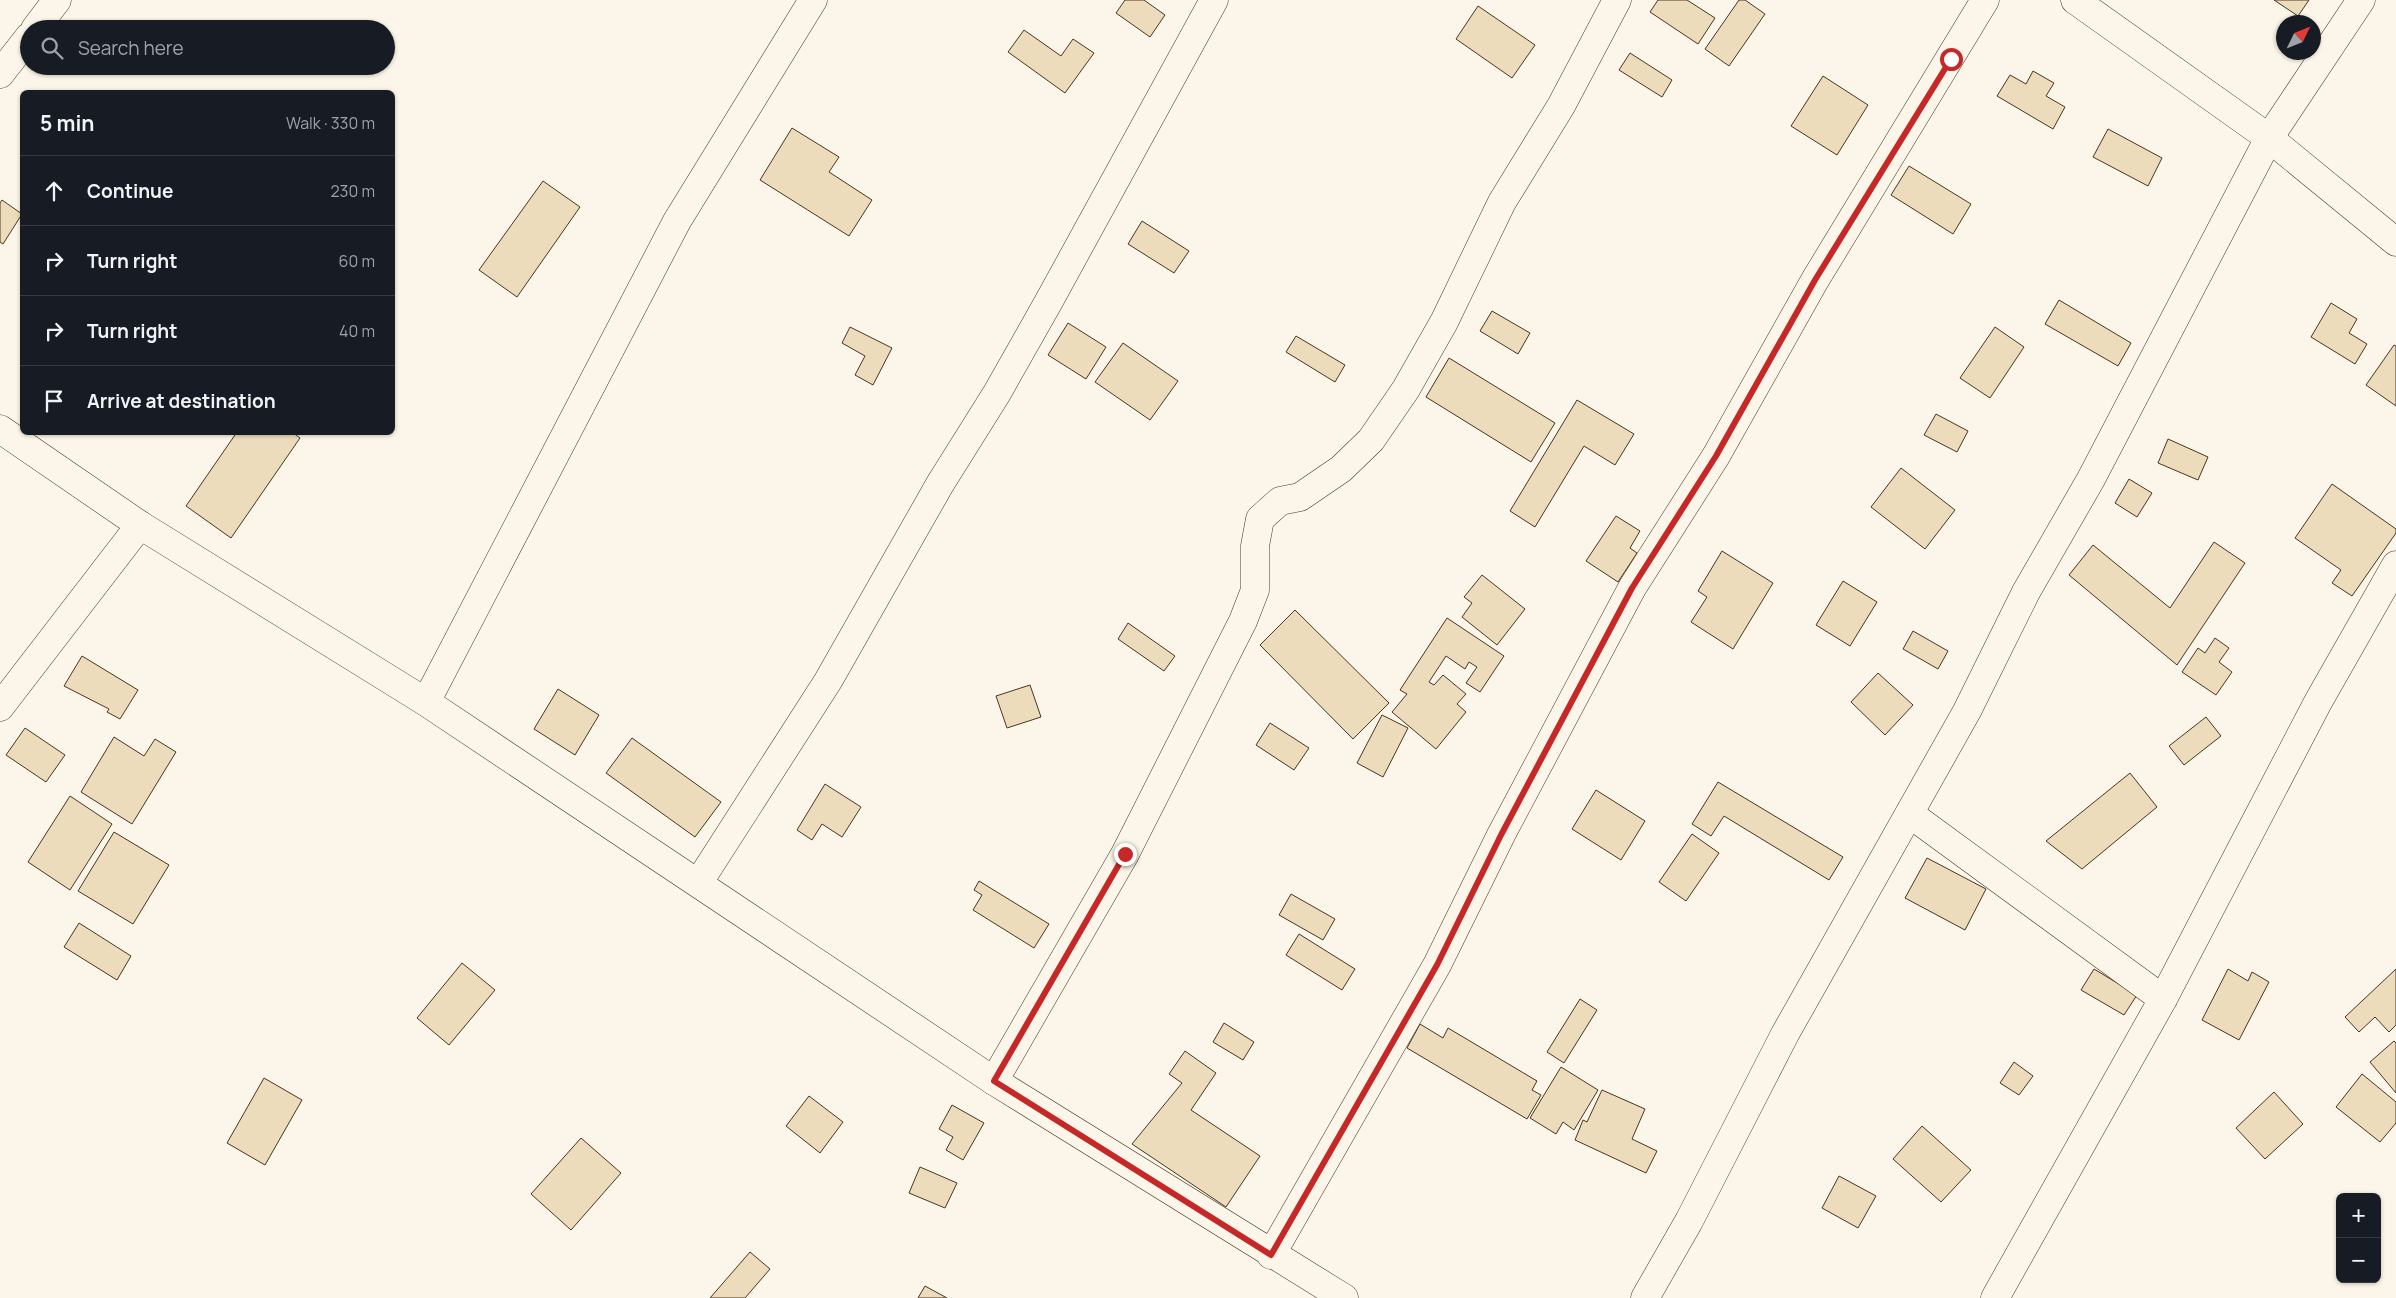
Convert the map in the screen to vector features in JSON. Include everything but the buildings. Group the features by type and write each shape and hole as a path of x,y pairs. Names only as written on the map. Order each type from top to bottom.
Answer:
{"street":[{"path":"42,20 57,0"},
{"path":"426,702 677,221 813,0"},
{"path":"699,882 828,682 940,484 997,393 1214,0"},
{"path":"994,1081 1125,854 1244,621 1255,590 1255,546 1260,519 1280,501 1300,497 1341,469 1371,440 1406,389 1444,322 1502,202 1561,106 1617,0"},
{"path":"1271,1255 1437,965 1501,835 1632,588 1716,456 1815,280 1986,0"},
{"path":"2075,0 2270,138 2396,242"},
{"path":"1645,1298 1689,1222 1784,1034 1967,711 2026,592 2091,479 2270,138 2361,0"},
{"path":"0,74 20,48"},
{"path":"0,429 140,526 426,702 699,882 994,1081 1271,1255 1344,1298"},
{"path":"0,707 140,526"},
{"path":"1995,1298 2163,999 2318,702 2396,565"},
{"path":"1910,814 2163,999"}],"route":[{"path":"1125,854 994,1081 1271,1255 1437,965 1501,835 1632,588 1716,456 1815,280 1951,59"}]}
